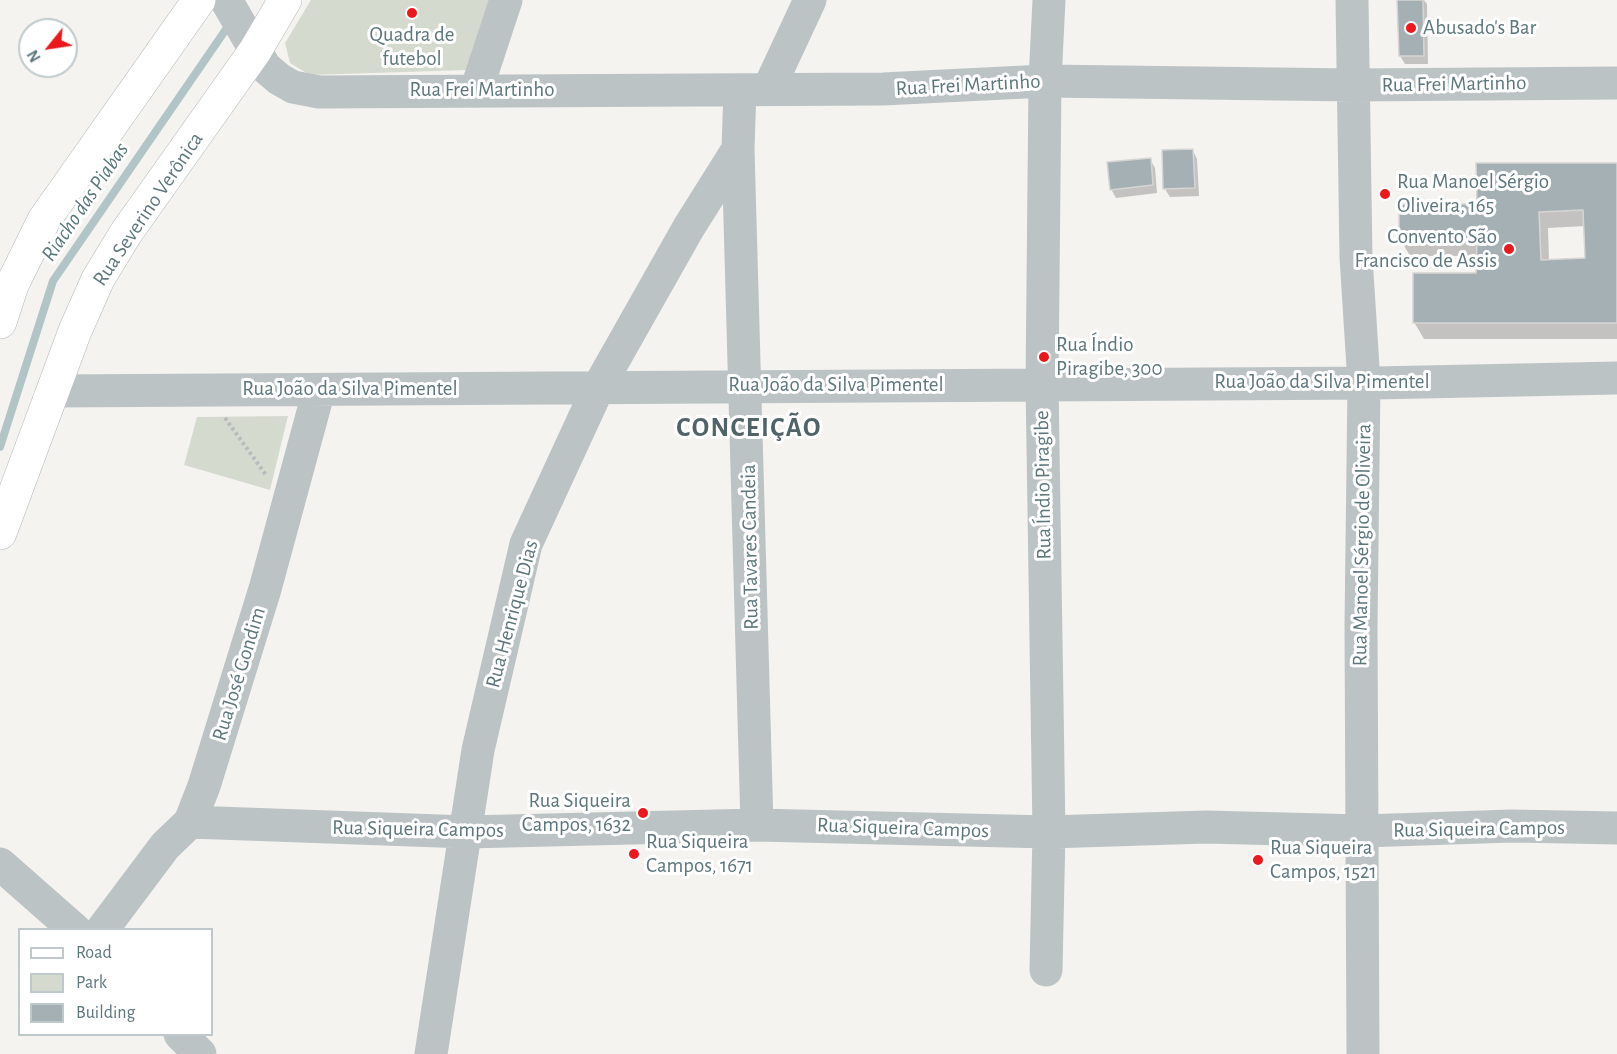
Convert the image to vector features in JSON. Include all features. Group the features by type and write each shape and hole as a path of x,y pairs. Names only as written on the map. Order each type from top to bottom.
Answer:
{"main road":[{"path":"0,322 12,285 44,219 199,0"},
{"name":"Rua Severino Verônica","path":"0,533 55,391 75,332 98,279 126,233 255,51 285,0"}],"street":[{"name":"Rua Frei Martinho","path":"226,0 255,51 279,79 293,87 319,92 883,89 1045,81 1355,85 1617,82"},
{"path":"476,91 506,0"},
{"path":"755,89 810,0"},
{"name":"Rua Índio Piragibe","path":"1046,970 1049,832 1042,383 1045,81 1049,0"},
{"name":"Rua Manoel Sérgio de Oliveira","path":"1352,0 1356,257 1364,383 1360,625 1363,1054"},
{"name":"Rua Tavares Candeia","path":"755,89 738,149 757,825"},
{"name":"Rua Henrique Dias","path":"431,1054 478,750 526,544 598,388 689,227 738,149"},
{"name":"Rua João da Silva Pimentel","path":"55,391 1042,383 1364,383 1617,378"},
{"name":"Rua José Gondim","path":"104,928 165,846 190,822 204,786 288,505 319,390"},
{"name":"Rua Siqueira Campos","path":"190,822 467,832 757,825 1049,832 1206,827 1363,831 1512,826 1617,828"},
{"path":"0,864 73,928"},
{"path":"181,1036 200,1054"}],"path":[{"path":"205,390 288,505"}],"green space":[{"path":"311,0 490,0 466,70 310,75 290,63 285,43"},
{"path":"288,416 270,490 184,465 197,417"}],"building":[{"name":"Abusado's Bar","path":"1397,0 1423,0 1424,56 1399,56"},
{"path":"1193,149 1195,188 1163,189 1162,150"},
{"path":"1151,158 1153,185 1110,190 1107,162"},
{"name":"Convento São Francisco de Assis","path":"1476,163 1617,163 1617,323 1413,323 1413,273 1476,273 1477,240 1399,240 1399,204 1477,204","holes":["1583,210 1585,258 1541,260 1539,212"]}],"waterway":[{"name":"Riacho das Piabas","path":"0,447 53,281 231,22"}],"place":[{"name":"Quadra de futebol","path":"412,13"},
{"name":"Abusado's Bar","path":"1411,28"},
{"name":"Rua Manoel Sérgio Oliveira, 165","path":"1385,194"},
{"name":"Convento São Francisco de Assis","path":"1509,249"},
{"name":"Rua Índio Piragibe, 300","path":"1044,357"},
{"name":"Rua Siqueira Campos, 1632","path":"643,813"},
{"name":"Rua Siqueira Campos, 1671","path":"634,854"},
{"name":"Rua Siqueira Campos, 1521","path":"1258,860"}],"district":[{"name":"CONCEIÇÃO","path":"749,428"}]}
